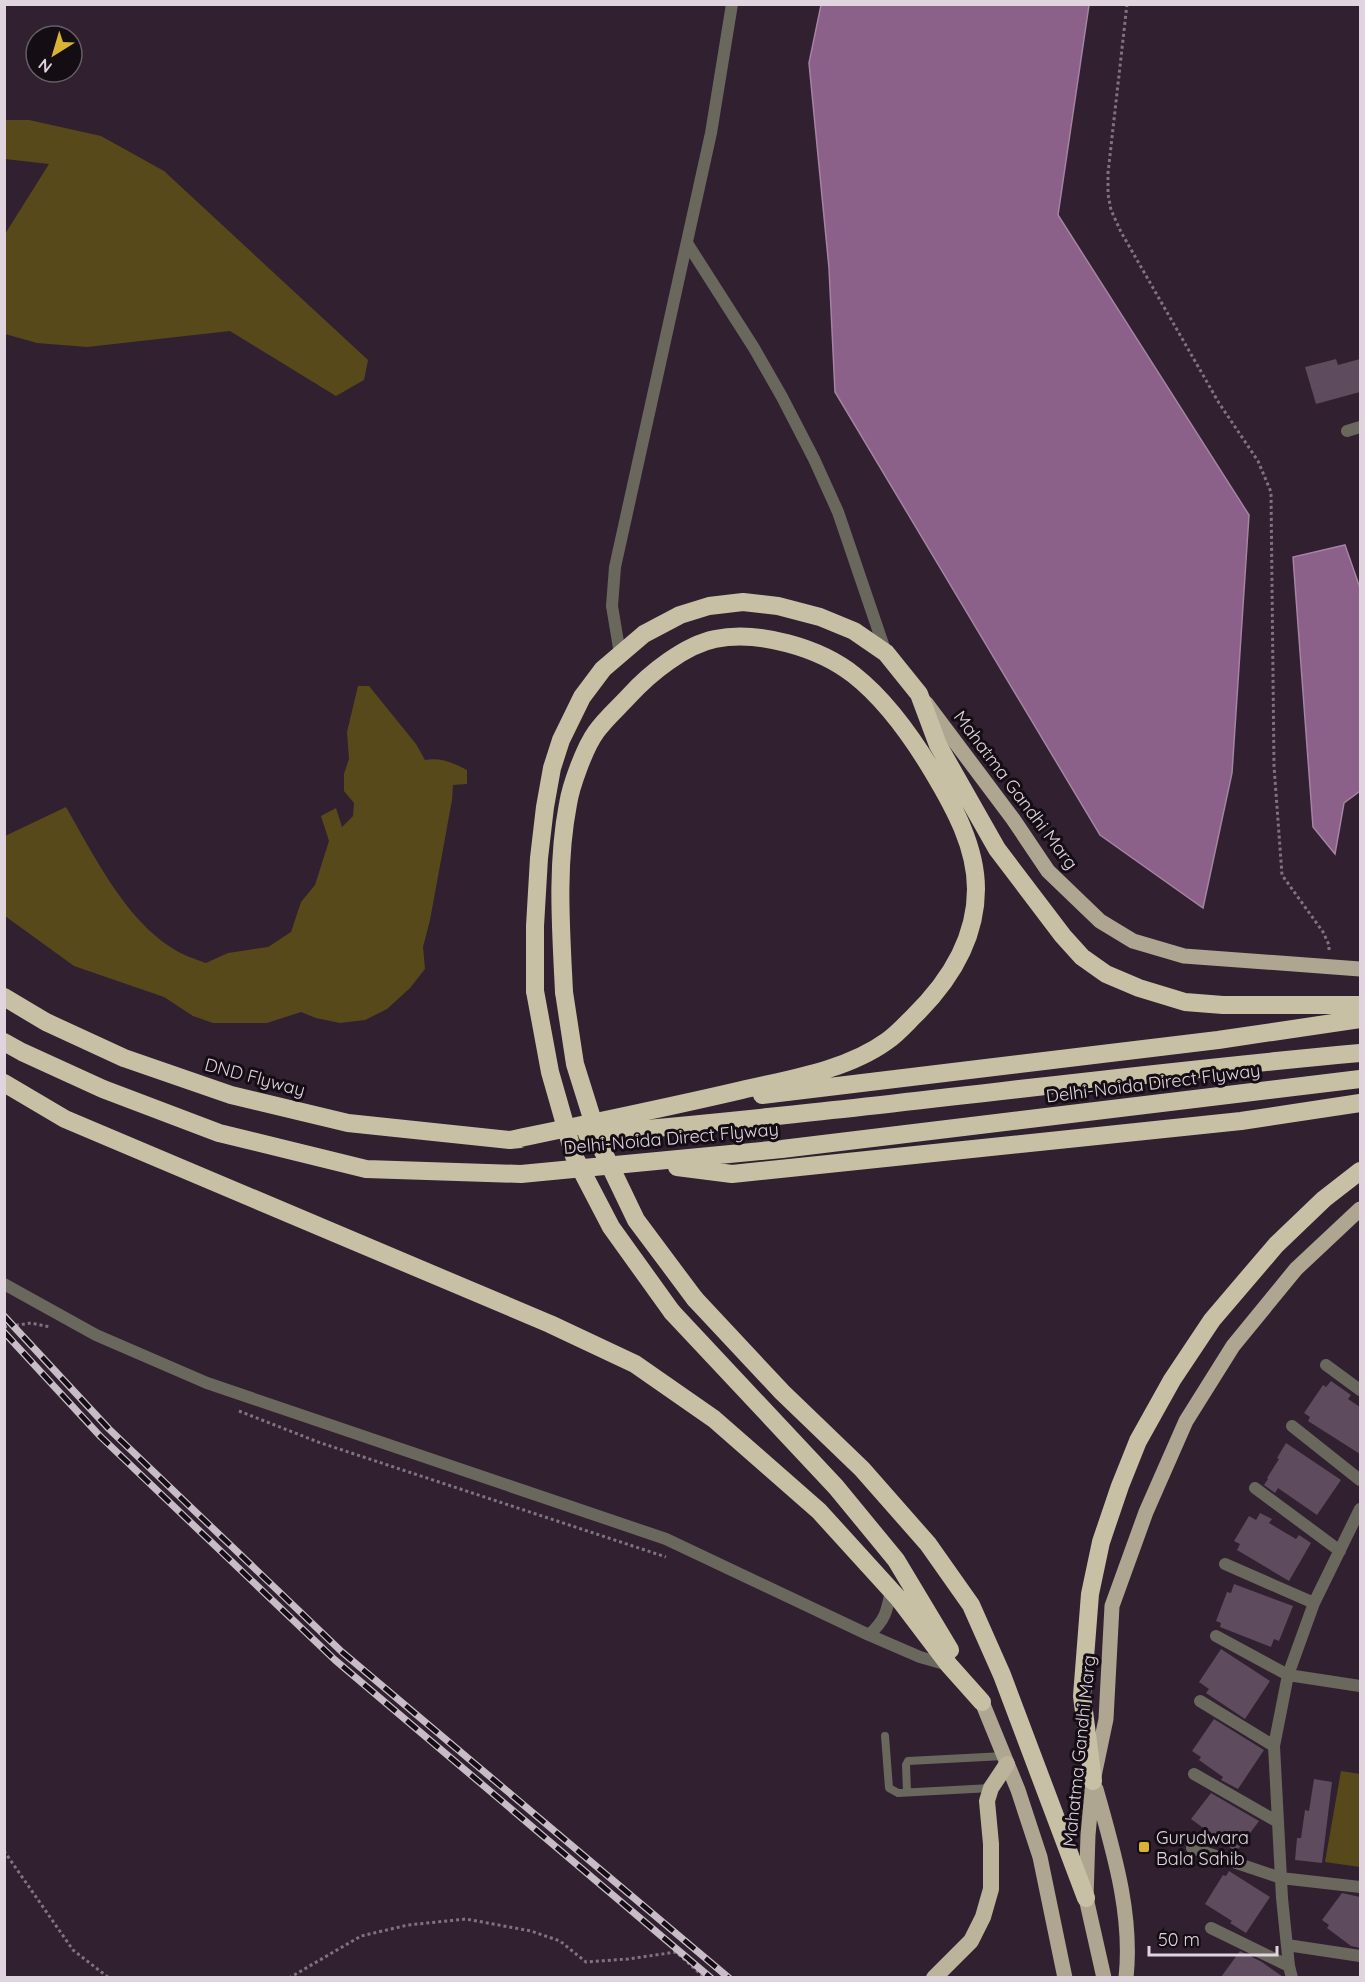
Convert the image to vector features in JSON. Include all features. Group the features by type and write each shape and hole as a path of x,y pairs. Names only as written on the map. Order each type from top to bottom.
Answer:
{"highway":[{"path":"982,1702 896,1560 836,1487 672,1312 611,1227 574,1156 550,1072 535,991 535,926 539,858 552,768 561,740 582,697 603,669 620,654 644,634 680,615 709,606 743,602 778,606 820,617 854,631 886,653 919,694 938,745 997,849 1063,936 1082,957 1106,974 1139,988 1185,1002 1223,1005 1360,1005"},
{"path":"510,1140 671,1106 791,1079 844,1064 887,1041 931,1000 950,974 965,947 976,892 975,865 954,806 913,739 874,693 852,673 798,646 769,639 716,638 692,646 643,680 595,733 580,766 568,802 559,879 564,992 575,1064 601,1147 636,1220 695,1299 782,1392 862,1469 928,1544 971,1605 1002,1675 1086,1898"},
{"name":"DND Flyway","path":"4,997 46,1022 124,1058 231,1095 348,1123 510,1140"},
{"path":"671,1106 1218,1040 1360,1019"},
{"name":"Delhi-Noida Direct Flyway","path":"4,1042 103,1089 219,1132 366,1169 521,1174 782,1149 1360,1079"},
{"name":"Delhi-Noida Direct Flyway","path":"510,1140 707,1125 1228,1065 1360,1053"},
{"path":"4,1083 65,1119 550,1324 635,1364 714,1419 819,1511 891,1590 982,1702"},
{"path":"640,1162 732,1174 1241,1121 1360,1104"},
{"path":"1093,1781 1082,1696 1090,1594 1101,1542 1138,1442 1172,1380 1212,1320 1276,1245 1324,1199 1360,1171"},
{"path":"934,1977 971,1941 983,1917 991,1889 992,1844 987,1801 1005,1760"}],"main road":[{"name":"Mahatma Gandhi Marg","path":"919,694 1048,871 1100,921 1133,941 1184,956 1360,969"},
{"name":"Mahatma Gandhi Marg","path":"1104,1977 1086,1898 1093,1781 1106,1719 1112,1606 1146,1512 1185,1421 1233,1346 1289,1278 1360,1209"},
{"name":"Mahatma Gandhi Marg","path":"982,1702 1018,1790 1040,1857 1065,1977"},
{"path":"1093,1781 1119,1878 1124,1914 1126,1977"}],"street":[{"path":"620,654 612,606 615,567 711,133 732,4"},
{"path":"687,243 759,357 814,459 838,512 886,653"},
{"path":"1347,431 1360,427"},
{"path":"4,1284 96,1335 207,1383 666,1539 868,1635 920,1657 950,1665"},
{"path":"1326,1365 1360,1390"},
{"path":"1292,1426 1360,1480"},
{"path":"1255,1488 1340,1551"},
{"path":"1290,1972 1281,1878 1274,1746 1288,1675 1314,1603 1360,1509"},
{"path":"1225,1564 1314,1603"},
{"path":"868,1635 881,1623 887,1611 891,1590"},
{"path":"1216,1636 1288,1675 1360,1686"},
{"path":"1200,1701 1274,1746"},
{"path":"1194,1774 1278,1821"},
{"path":"1192,1848 1281,1878 1360,1887"},
{"path":"1211,1928 1290,1972"},
{"path":"1287,1945 1360,1956"}],"lane":[{"path":"885,1736 889,1788 898,1793 991,1788"},
{"path":"908,1792 906,1765 908,1761 1005,1760"}],"path":[{"path":"1127,4 1108,173 1111,210 1150,284 1219,403 1258,461 1271,492 1274,766 1282,875 1323,932 1329,945 1329,967"},
{"path":"4,1851 73,1950 109,1977"},
{"path":"289,1977 361,1936 408,1925 466,1919 531,1931 560,1941 586,1962 676,1952 705,1977"}],"shaded area":[{"path":"821,5 1089,5 1058,215 1249,515 1232,773 1203,908 1100,835 835,392 829,268 809,63"},
{"path":"5,120 29,120 101,136 164,171 368,360 364,380 336,396 230,331 87,347 37,343 5,334 5,234 49,164 5,159"},
{"path":"1345,545 1360,588 1360,791 1344,803 1335,854 1313,827 1293,557"},
{"path":"358,686 369,686 416,744 425,760 442,760 467,770 467,784 453,785 430,920 423,947 425,969 410,988 387,1009 365,1020 340,1023 301,1012 267,1023 213,1023 193,1016 164,997 74,966 5,916 5,836 66,807 99,865 125,903 155,936 172,948 206,963 228,953 268,947 291,932 301,902 315,885 329,841 321,816 336,808 342,827 353,816 354,803 344,791 344,774 349,759 347,732"},
{"path":"1341,1771 1360,1774 1360,1867 1325,1862"}],"building":[{"path":"1336,359 1338,365 1360,359 1360,392 1316,404 1305,367"},
{"path":"1331,1381 1351,1395 1348,1399 1360,1407 1360,1454 1308,1421 1310,1417 1304,1413 1323,1385 1326,1387"},
{"path":"1286,1443 1341,1480 1317,1515 1278,1488 1275,1493 1264,1485"},
{"path":"1260,1513 1272,1519 1269,1523 1296,1539 1299,1535 1311,1543 1289,1581 1237,1550 1240,1544 1234,1541 1249,1516 1256,1520"},
{"path":"1234,1584 1293,1606 1279,1641 1274,1639 1271,1647 1220,1627 1221,1623 1216,1621 1227,1592 1231,1593"},
{"path":"1221,1649 1270,1681 1245,1719 1206,1693 1209,1689 1199,1682"},
{"path":"1214,1719 1264,1750 1238,1789 1221,1780 1223,1777 1199,1760 1201,1757 1192,1751"},
{"path":"1314,1779 1332,1782 1322,1863 1295,1860 1297,1838 1301,1838 1305,1810 1309,1811"},
{"path":"1211,1793 1259,1821 1236,1852 1191,1819"},
{"path":"1229,1871 1270,1897 1246,1933 1205,1904 1223,1875 1226,1876"},
{"path":"1342,1893 1360,1897 1360,1948 1351,1946 1327,1928 1329,1925 1322,1920"},
{"path":"1240,1951 1262,1962 1283,1977 1221,1977"}],"railway":[{"path":"4,1316 109,1429 342,1652 729,1978"},
{"path":"4,1332 101,1437 335,1660 711,1978"}],"place":[{"name":"Gurudwara Bala Sahib","path":"1144,1847"}]}
